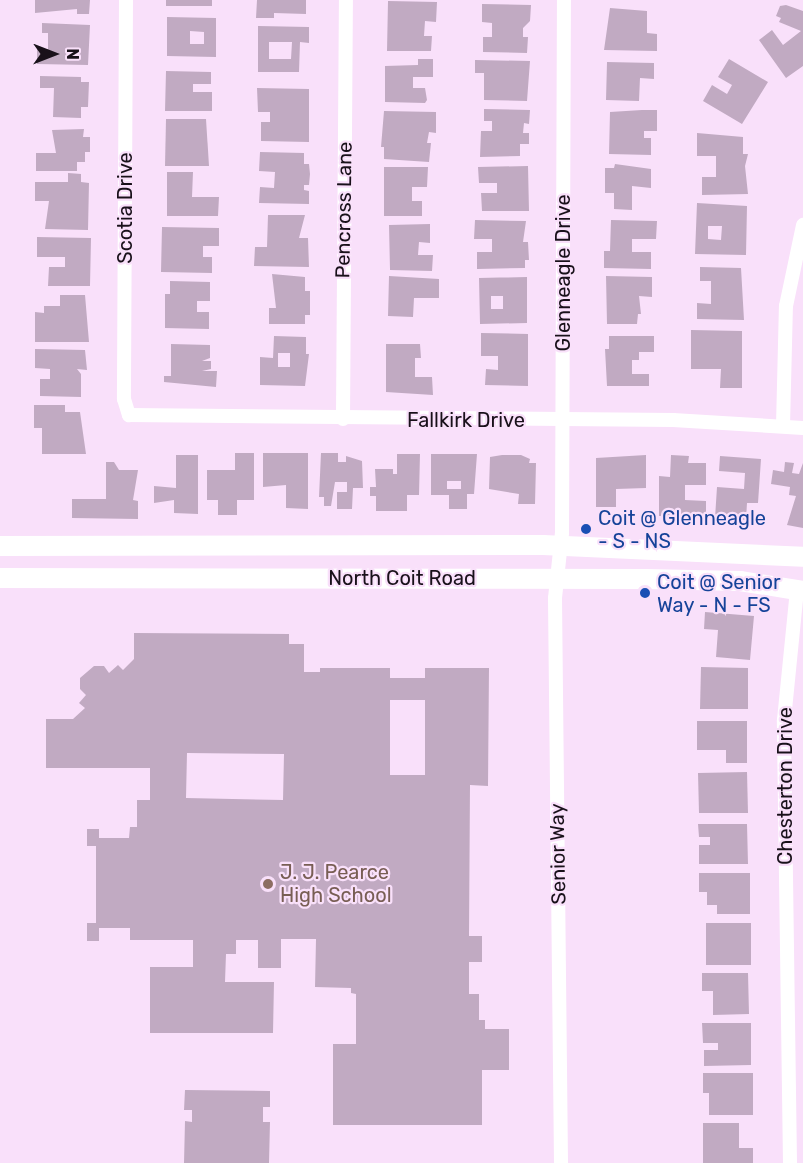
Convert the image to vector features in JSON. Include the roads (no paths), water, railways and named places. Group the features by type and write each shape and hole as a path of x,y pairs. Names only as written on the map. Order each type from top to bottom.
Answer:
{"main road":[{"name":"North Coit Road","path":"0,546 561,546 803,557"},
{"name":"North Coit Road","path":"0,578 557,578 740,581 800,591"}],"street":[{"name":"Scotia Drive","path":"126,0 124,399 129,415"},
{"name":"Pencross Lane","path":"343,419 346,0"},
{"name":"Glenneagle Drive","path":"561,546 564,0"},
{"path":"783,426 786,306 803,225"},
{"name":"Fallkirk Drive","path":"129,415 343,419 563,419 783,426 803,429"},
{"name":"Senior Way","path":"561,546 557,578 561,1163"},
{"name":"Chesterton Drive","path":"790,1163 784,720 800,591"}],"place":[{"name":"Coit @ Glenneagle - S - NS","path":"586,529"},
{"name":"Coit @ Senior Way - N - FS","path":"645,593"},
{"name":"J. J. Pearce High School","path":"268,884"}]}
